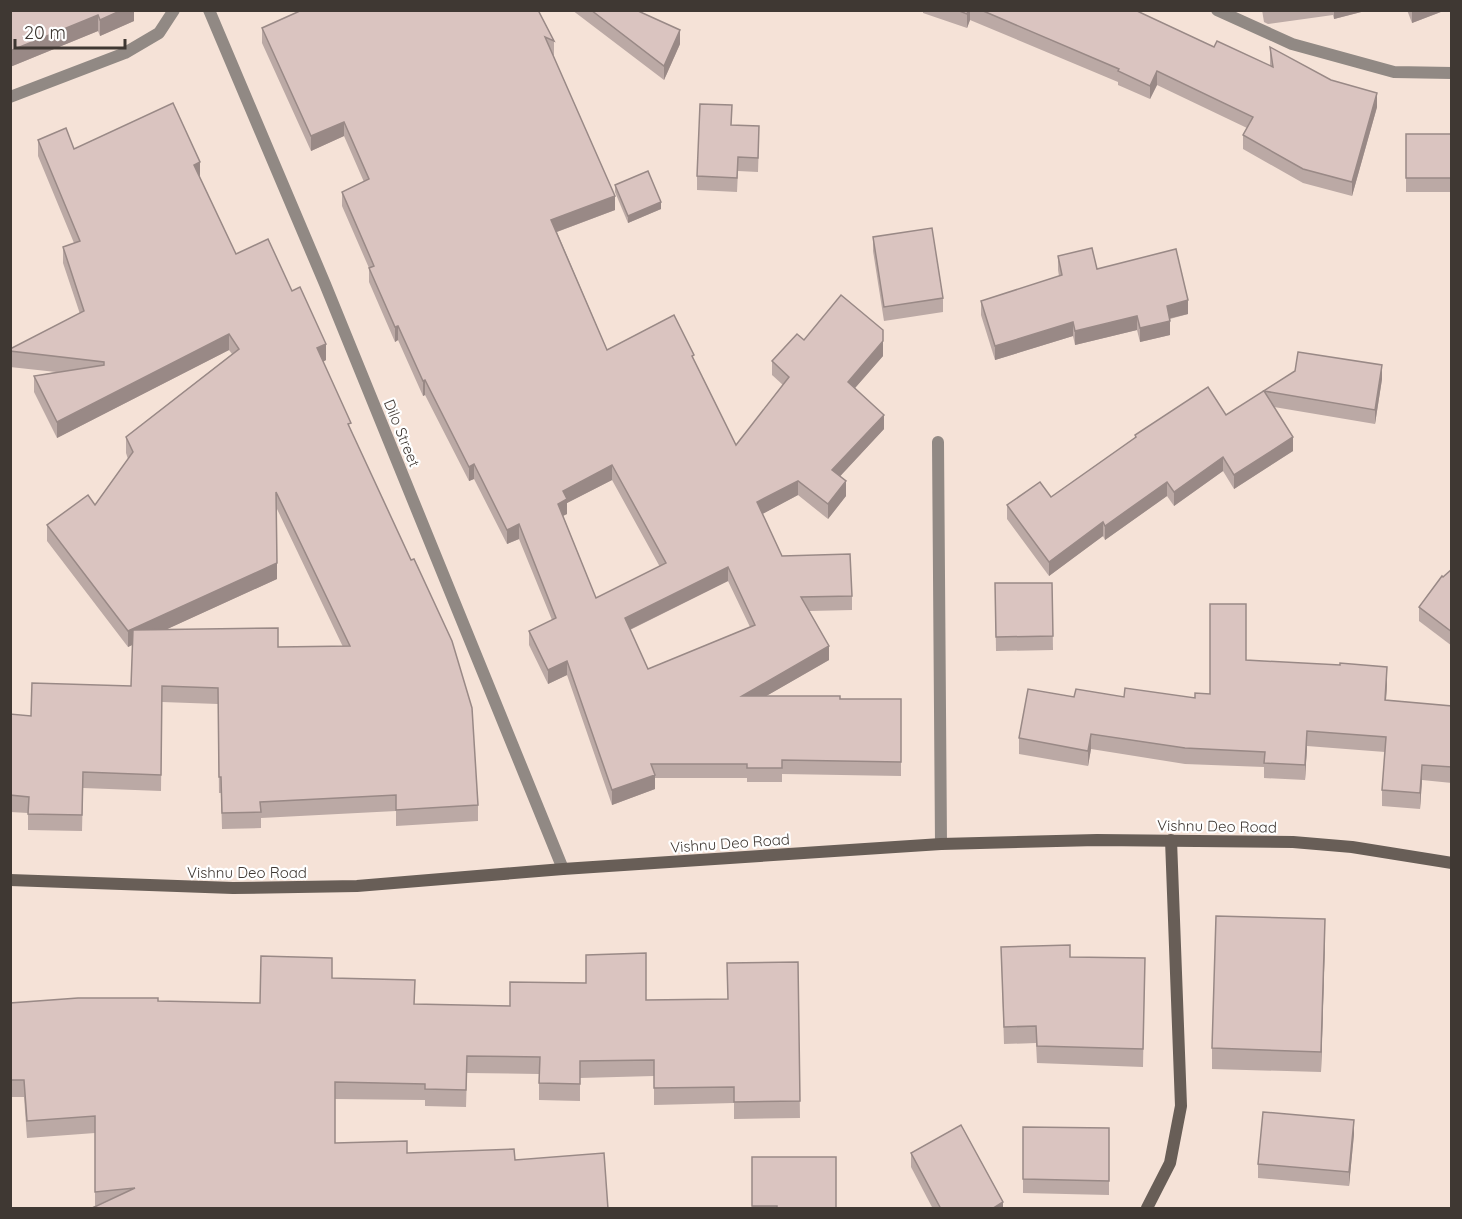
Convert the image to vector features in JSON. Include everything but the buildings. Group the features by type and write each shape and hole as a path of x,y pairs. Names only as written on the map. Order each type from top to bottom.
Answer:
{"street":[{"path":"10,97 44,86 125,52 159,33 174,10"},
{"name":"Dilo Street","path":"209,10 325,284 562,868"},
{"path":"1217,10 1292,44 1394,72 1452,73"},
{"path":"938,442 941,844"},
{"path":"1147,1209 1170,1163 1181,1106 1171,840"},
{"name":"Vishnu Deo Road","path":"10,880 233,888 357,886 562,868 941,844 1171,840 1293,842 1352,846 1452,863"}]}
